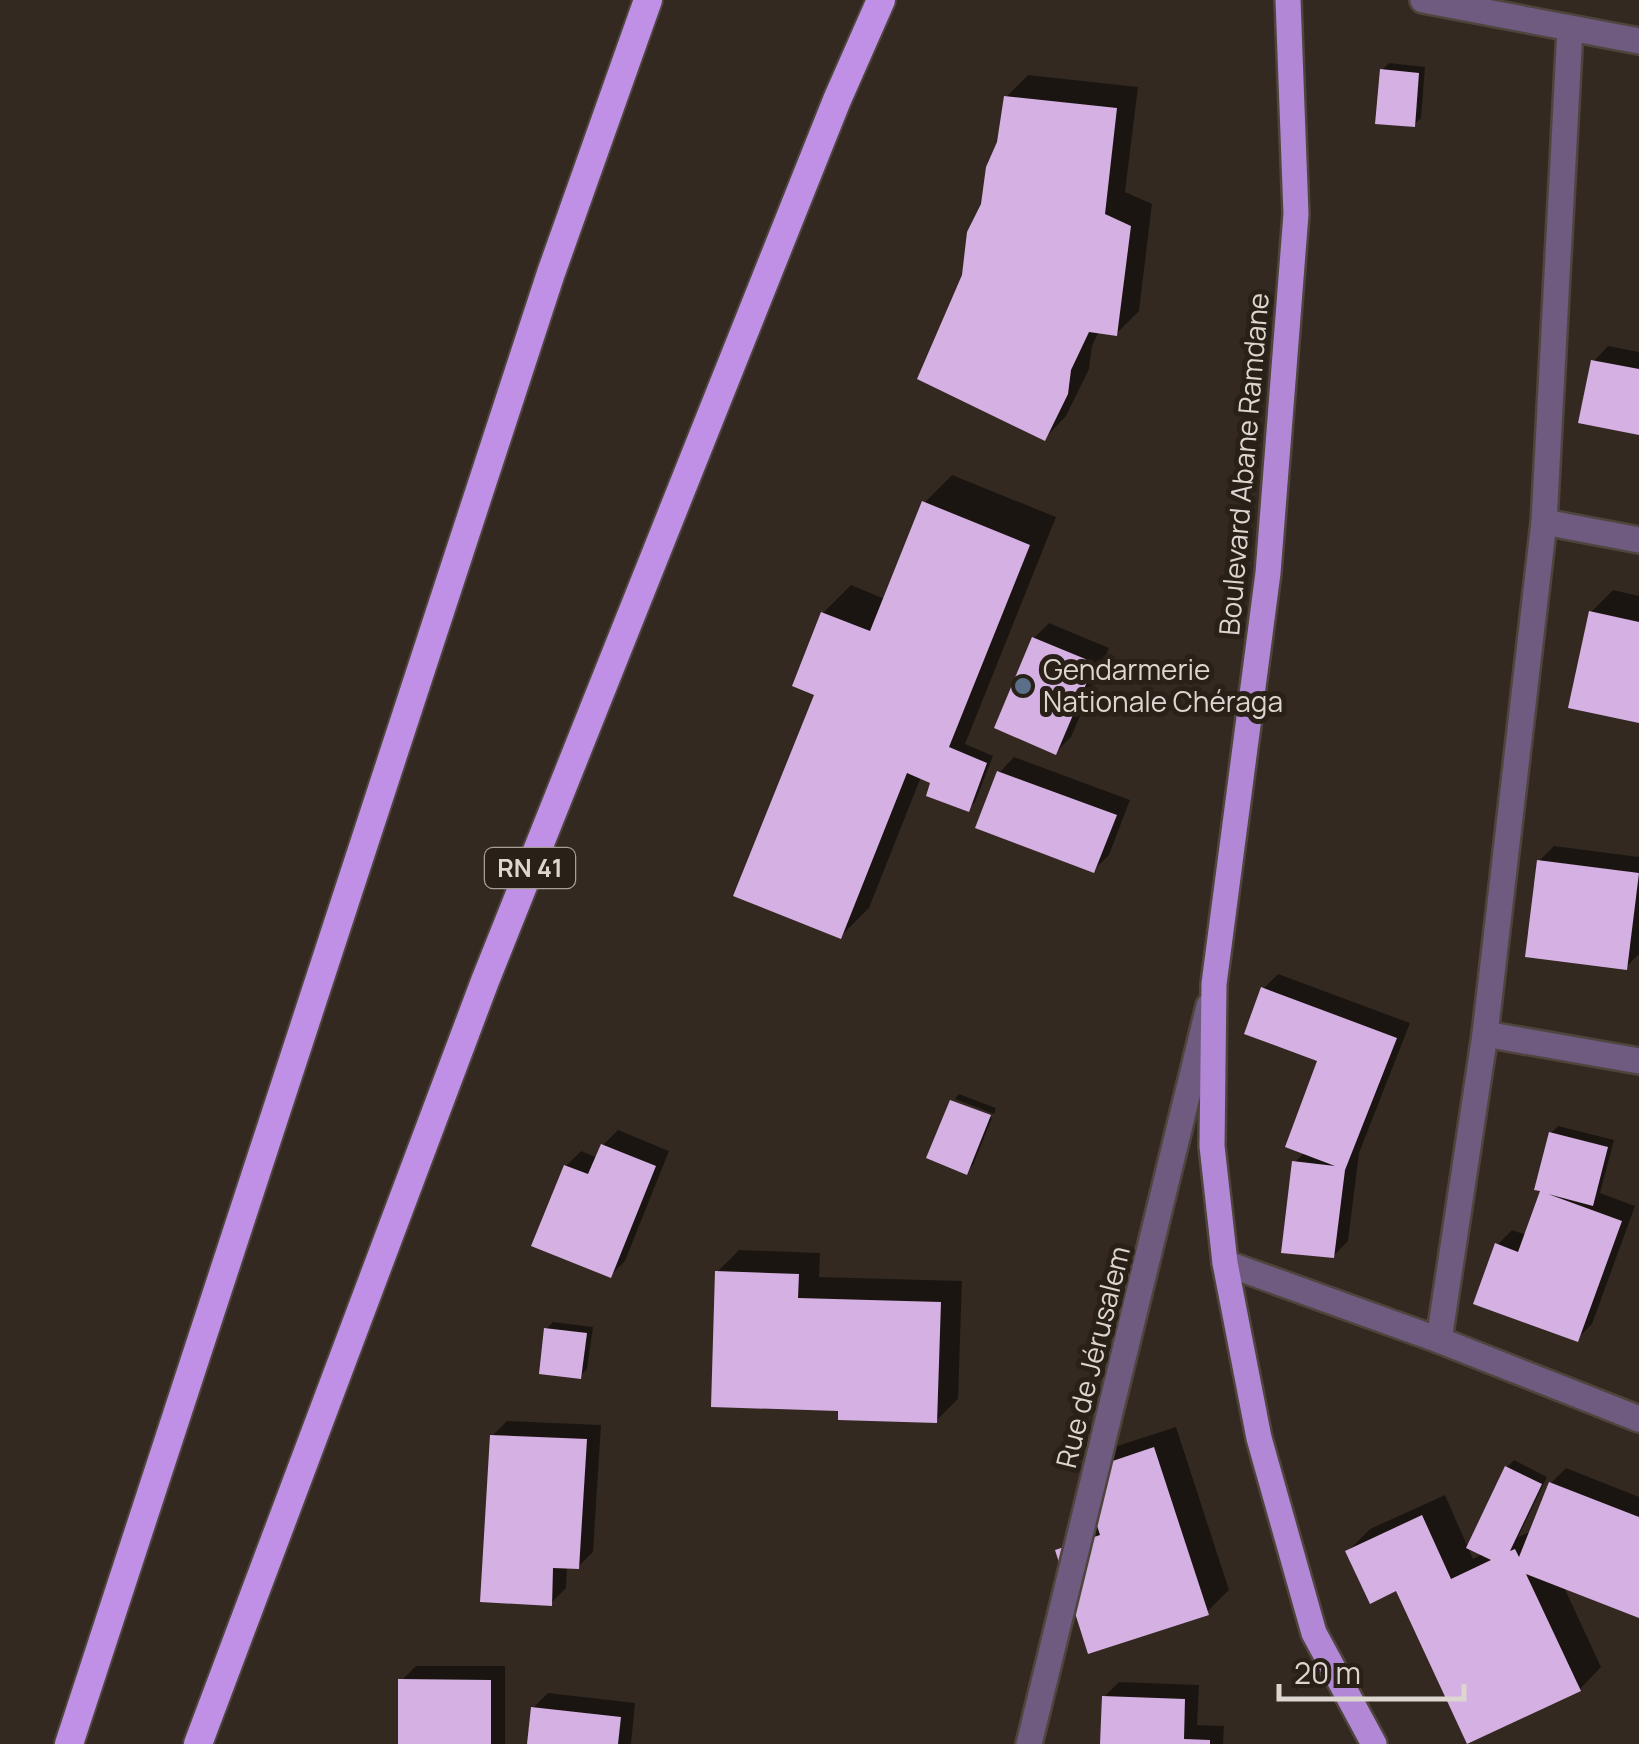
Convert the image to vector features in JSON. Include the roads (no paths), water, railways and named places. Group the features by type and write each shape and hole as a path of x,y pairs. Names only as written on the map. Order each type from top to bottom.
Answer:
{"highway":[{"path":"69,1744 539,310 648,0"},
{"name":"RN 41","path":"198,1744 486,981 837,100 881,0"}],"main road":[{"name":"Boulevard Abane Ramdane","path":"1288,0 1296,214 1268,573 1214,984 1212,1146 1224,1262 1259,1438 1314,1633 1374,1744"}],"street":[{"path":"1423,0 1639,40"},
{"path":"1439,1340 1485,1034 1544,522 1570,30"},
{"path":"1544,522 1639,540"},
{"name":"Rue de Jérusalem","path":"1029,1744 1214,984"},
{"path":"1485,1034 1639,1060"},
{"path":"1224,1262 1439,1340 1639,1419"}],"place":[{"name":"Gendarmerie Nationale Chéraga","path":"1023,686"}]}
